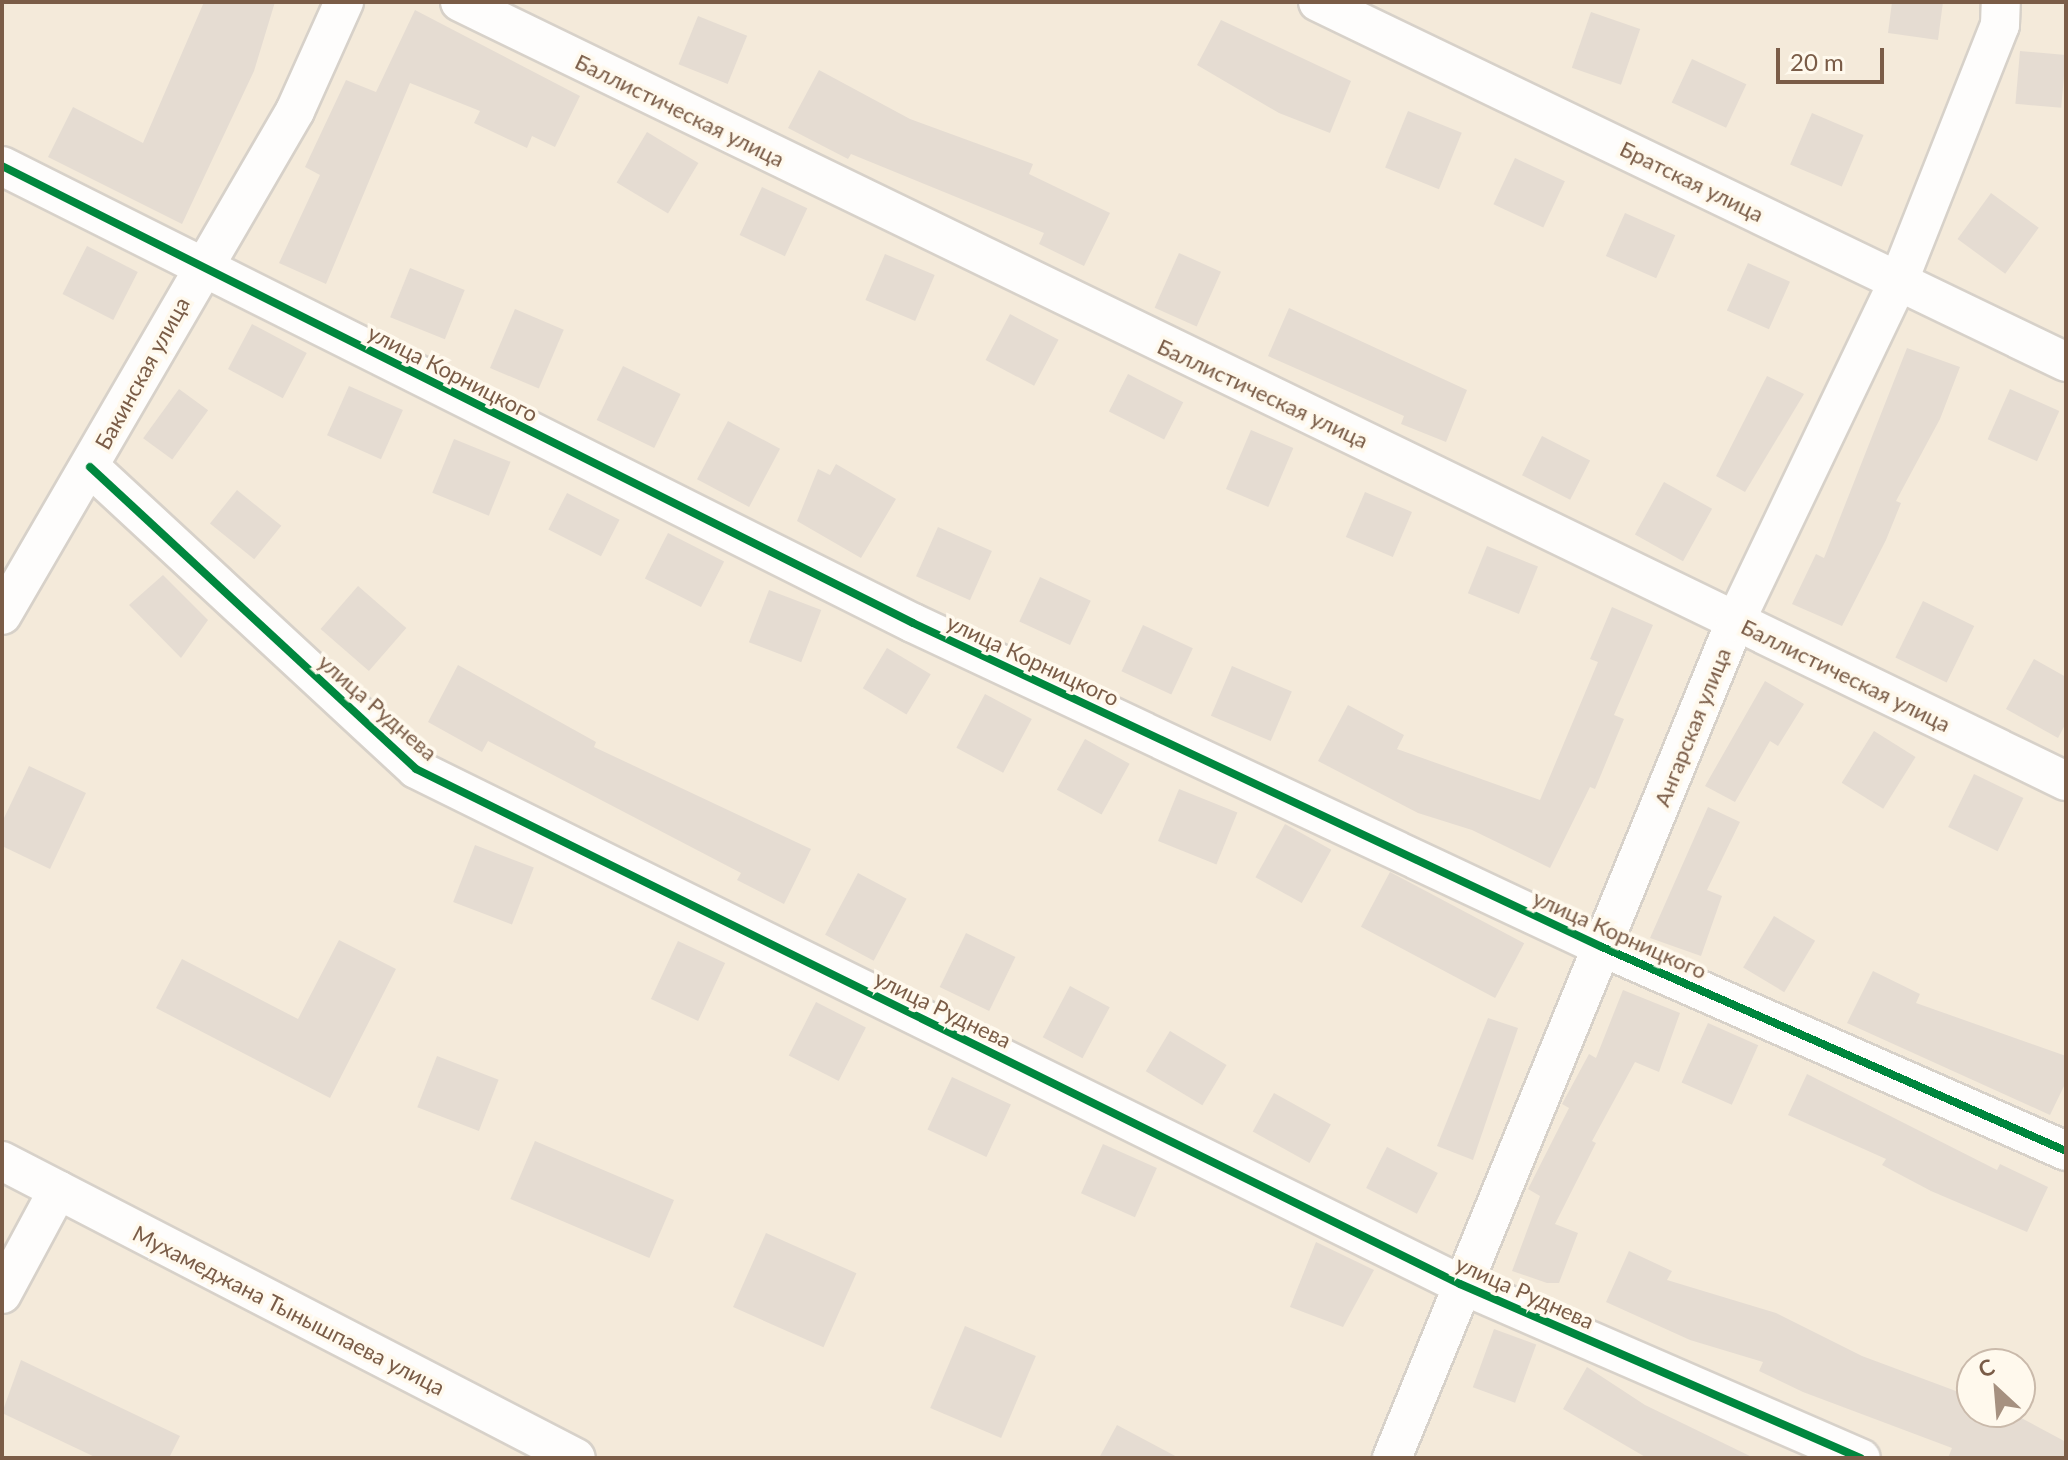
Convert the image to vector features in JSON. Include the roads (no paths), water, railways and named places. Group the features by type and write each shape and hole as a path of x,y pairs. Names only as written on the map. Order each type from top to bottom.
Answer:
{"street":[{"name":"Бакинская улица","path":"2,615 90,467 201,266 295,111 344,2"},
{"name":"Баллистическая улица","path":"460,2 2066,781"},
{"name":"Братская улица","path":"1318,2 2066,362"},
{"name":"Ангарская улица","path":"1392,1458 1460,1284 1735,622 1899,280 2000,25 2001,2"},
{"name":"улица Корницкого","path":"2,166 913,623 1602,947 2066,1151"},
{"name":"улица Руднева","path":"90,467 416,769 1460,1284 1861,1458"},
{"name":"Мухамеджана Тынышпаева улица","path":"2,1161 576,1458"},
{"path":"2,1294 58,1190"}]}
